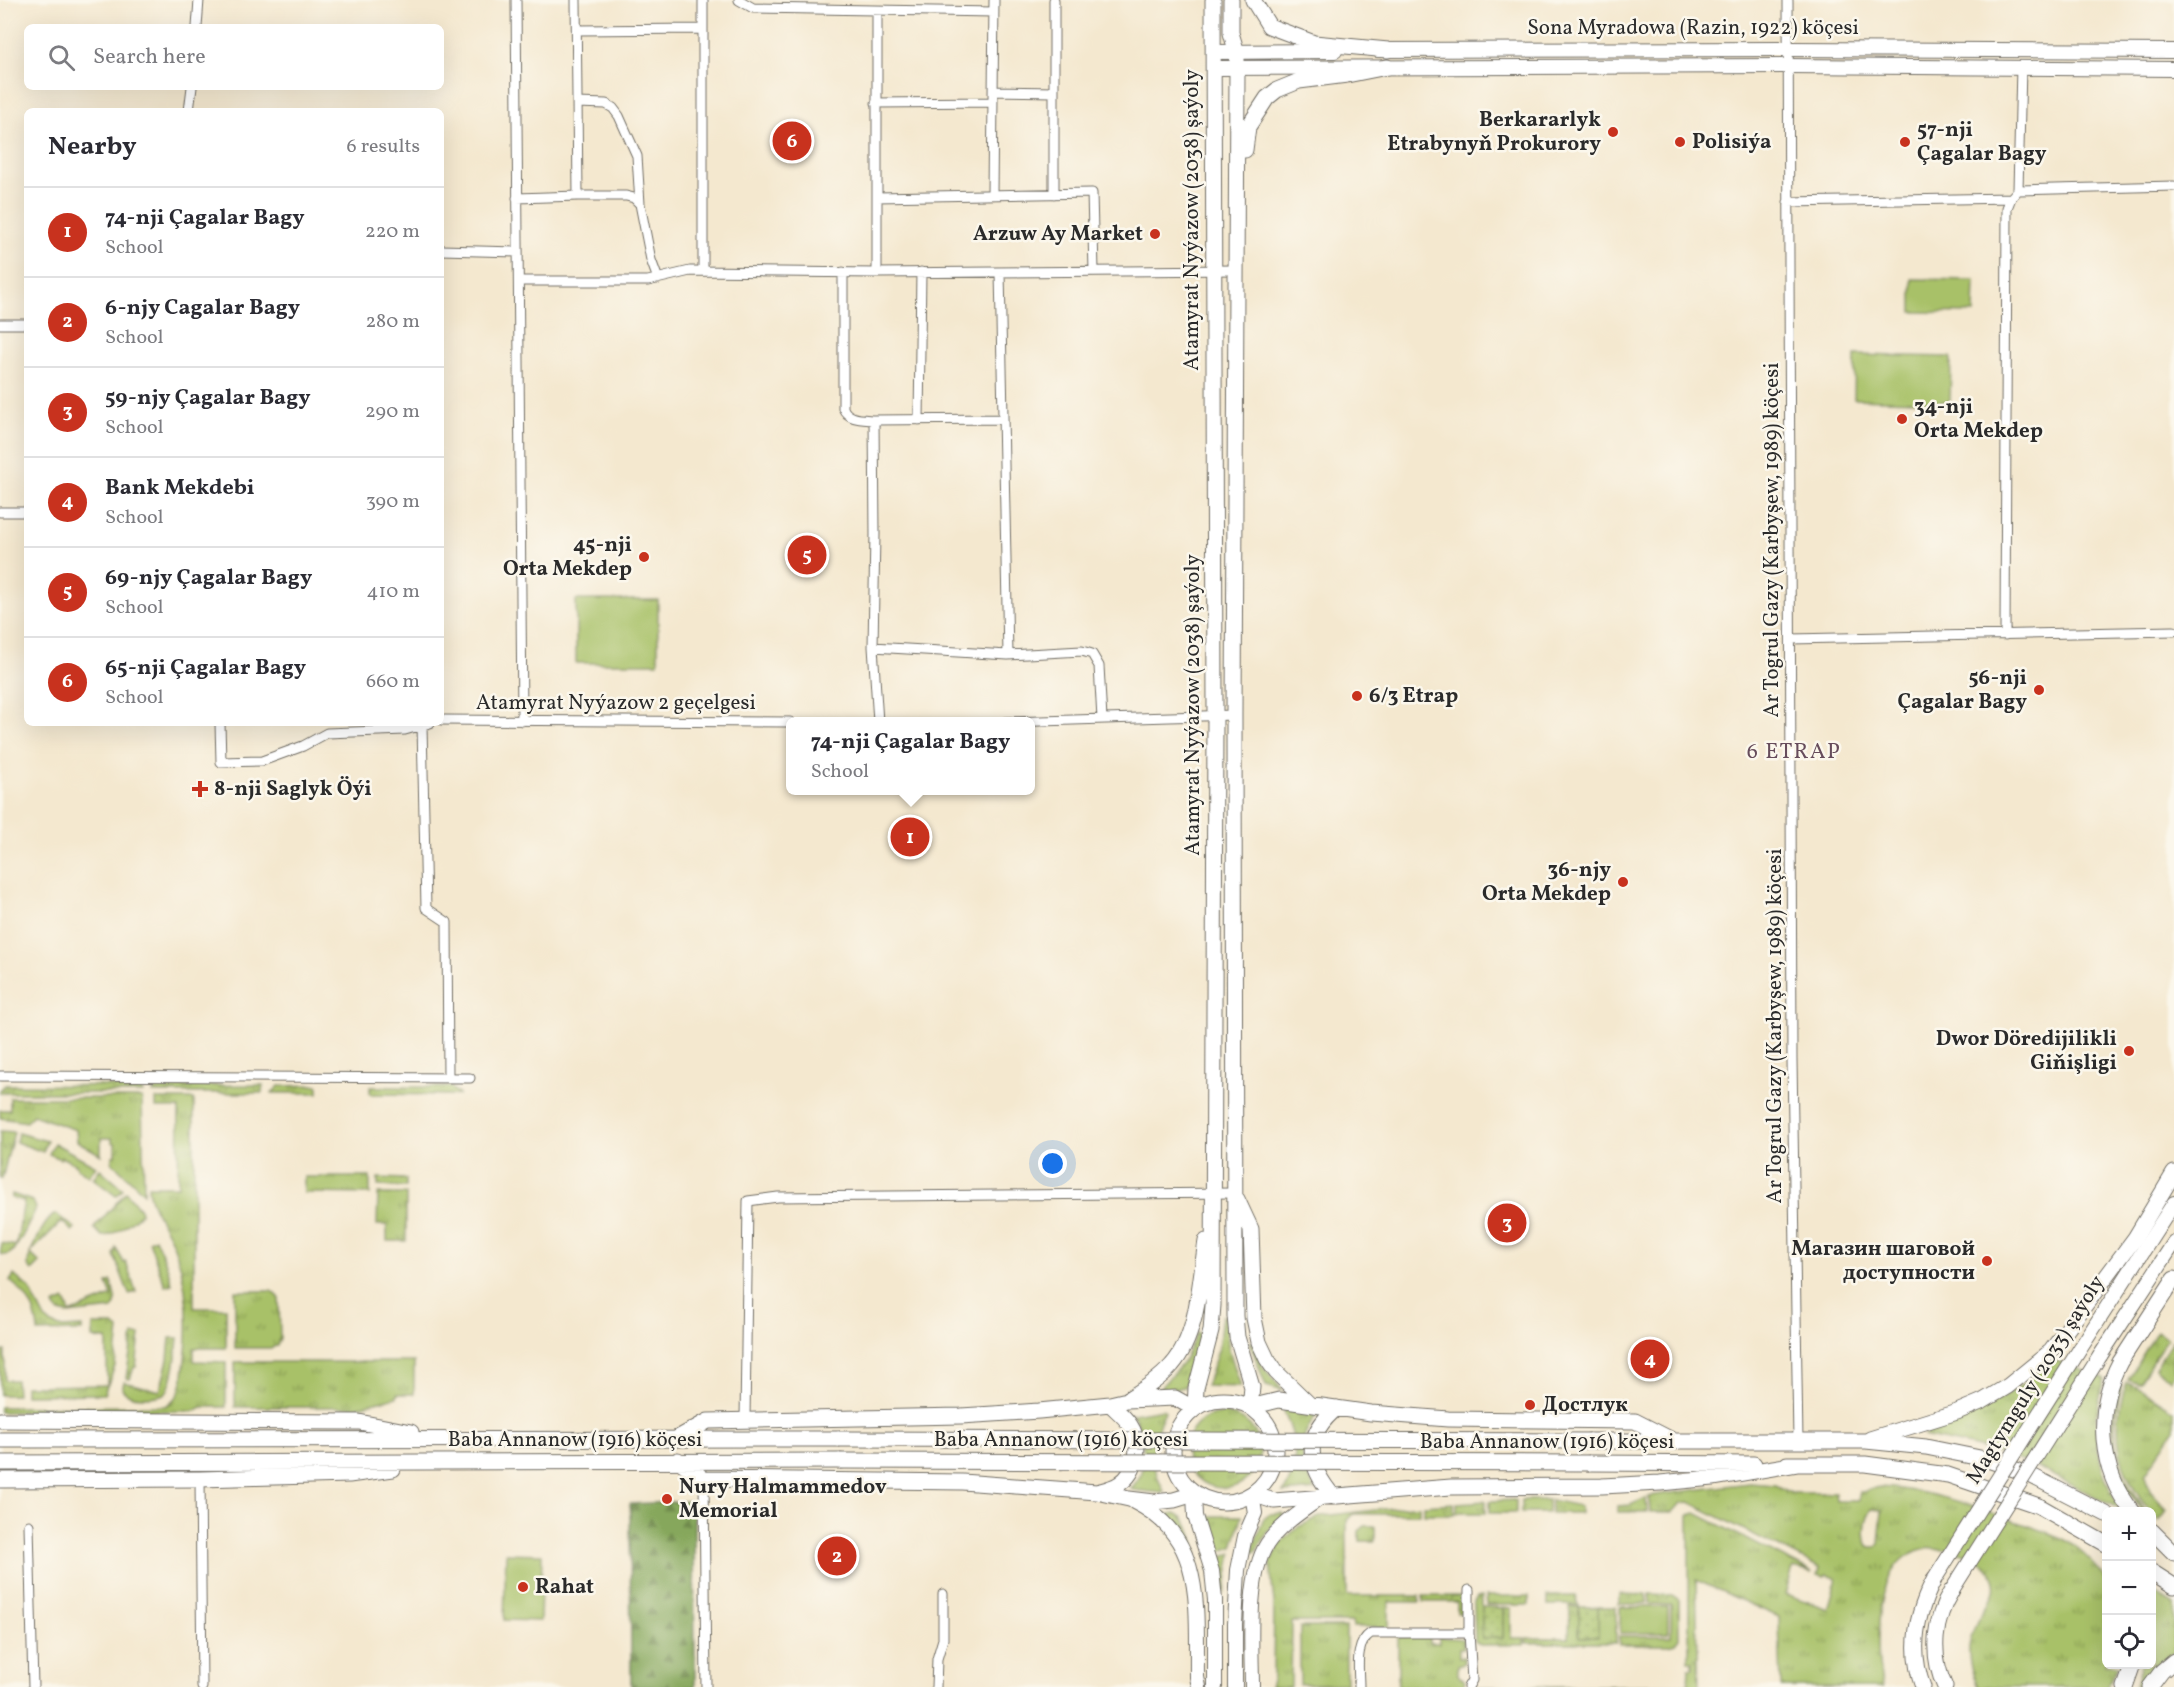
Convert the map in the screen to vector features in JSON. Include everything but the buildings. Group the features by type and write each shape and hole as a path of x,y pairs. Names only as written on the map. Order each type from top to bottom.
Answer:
{"main road":[{"name":"Atamyrat Nyýazow (2038) şaýoly","path":"1195,1409 1196,1388 1211,1331 1213,1305 1215,715 1213,0"},
{"name":"Atamyrat Nyýazow (2038) şaýoly","path":"1231,0 1231,33 1237,60 1233,715 1235,1316 1240,1348 1252,1387 1250,1407"},
{"path":"1253,0 1269,26 1314,43 1388,50"},
{"name":"Sona Myradowa (Razin, 1922) köçesi","path":"1213,60 1388,50 2174,51"},
{"path":"1237,60 1387,67 1788,66 2174,69"},
{"path":"1236,270 1248,127 1267,98 1277,90 1299,81 1387,67"},
{"path":"1866,1441 1957,1412 1983,1401 2008,1386 2051,1351 2135,1238 2174,1173"},
{"path":"1126,1400 1160,1377 1173,1364 1189,1337 1213,1194"},
{"path":"1234,1194 1251,1229 1254,1318 1259,1342 1276,1372 1309,1404"},
{"name":"Magtymguly (2033) şaýoly","path":"1934,1580 2174,1203"},
{"name":"Magtymguly (2033) şaýoly","path":"1952,1590 2174,1243"},
{"path":"2129,1507 2118,1491 2107,1459 2103,1428 2106,1401 2114,1373 2120,1362 2174,1279"},
{"path":"674,1440 708,1421 962,1416 1039,1411 1110,1404 1126,1400 1175,1398 1195,1409"},
{"path":"1226,1400 1250,1407 1268,1425 1272,1433 1275,1450 1273,1467 1269,1475 1259,1489 1238,1501 1223,1503 1208,1501 1194,1494 1176,1471 1172,1451 1173,1441 1181,1423 1195,1409 1210,1402 1226,1400"},
{"path":"1250,1407 1279,1400 1448,1419 1635,1421 1676,1442"},
{"path":"1096,1492 1118,1485 1128,1477 1133,1469 1137,1449 1135,1435 1130,1425 1110,1404"},
{"path":"1327,1498 1324,1486 1314,1468 1312,1446 1314,1435 1337,1408"},
{"path":"0,1420 359,1422 447,1439"},
{"name":"Baba Annanow (1916) köçesi","path":"0,1440 1866,1441 1943,1450 1997,1463 2043,1480 2102,1512"},
{"path":"678,1460 704,1479 962,1482 1096,1492 1129,1499 1164,1502 1194,1494"},
{"name":"Baba Annanow (1916) köçesi","path":"0,1463 678,1460 1865,1464 1948,1475 2025,1500 2074,1524 2102,1542"},
{"path":"0,1480 201,1479 349,1475 448,1461"},
{"path":"1252,1494 1274,1501 1451,1487 1602,1486 1660,1483 1713,1478 1797,1464"},
{"path":"1194,1494 1195,1516 1212,1571 1215,1600 1215,1687"},
{"path":"1235,1687 1238,1570 1245,1536 1255,1513 1252,1494"},
{"path":"1252,1687 1254,1594 1260,1557 1278,1531 1327,1498"},
{"path":"1129,1499 1162,1519 1191,1565 1196,1594 1199,1687"},
{"path":"2074,1524 2102,1553"},
{"path":"2156,1536 2174,1555"},
{"path":"2156,1545 2174,1555"},
{"path":"2156,1575 2174,1586"},
{"path":"1923,1687 1916,1659 1916,1634 1922,1607 1934,1580"},
{"path":"1945,1687 1939,1668 1936,1635 1940,1613 1952,1590"},
{"path":"2150,1687 2162,1671 2174,1661"},
{"path":"2125,1687 2132,1669"}],"street":[{"path":"197,24 200,0"},
{"path":"516,0 522,721"},
{"path":"576,0 578,196"},
{"path":"703,0 703,271"},
{"path":"739,0 753,4 837,4 877,11 994,12"},
{"path":"916,0 917,11"},
{"path":"992,194 994,0"},
{"path":"1054,0 1054,194"},
{"name":"Ar Togrul Gazy (Karbyşew, 1989) köçesi","path":"1788,0 1792,1060 1798,1441"},
{"path":"877,11 877,273"},
{"path":"577,30 703,29"},
{"path":"2005,635 2007,208 2011,198 2018,190 2020,67"},
{"path":"189,108 192,90"},
{"path":"993,91 1054,92"},
{"path":"876,103 993,102"},
{"path":"577,103 606,104 613,108 637,156 640,204 651,260 658,279"},
{"path":"2018,190 2174,186"},
{"path":"877,197 1092,193 1094,271"},
{"path":"517,198 626,196 634,198 640,204"},
{"path":"1788,201 2011,198"},
{"path":"444,250 517,252"},
{"path":"519,281 648,281 690,271 877,273 1236,270"},
{"path":"843,272 843,408 845,413 851,417 874,420 1003,419"},
{"path":"919,420 921,272"},
{"path":"1000,272 1008,655"},
{"path":"0,324 24,324"},
{"path":"874,420 873,647 878,717"},
{"path":"0,512 24,512"},
{"path":"1791,639 2174,631"},
{"path":"873,647 1008,655 1082,651 1092,654 1099,666 1102,718"},
{"path":"1035,721 1233,715"},
{"name":"Atamyrat Nyýazow 2 geçelgesi","path":"444,720 786,722"},
{"path":"220,726 221,762 262,761 303,746 327,733 405,730 419,726"},
{"path":"426,726 426,908 447,922 448,1078"},
{"path":"0,1076 471,1078"},
{"path":"745,1420 748,1201 778,1197 1234,1194"},
{"path":"201,1479 202,1687"},
{"path":"704,1479 706,1687"},
{"path":"29,1526 33,1687"},
{"path":"1468,1687 1472,1680 1469,1590"},
{"path":"936,1687 937,1659 944,1639 942,1594"},
{"path":"1359,1687 1360,1648 1364,1639 1371,1633 1469,1633"}],"green space":[{"path":"1912,279 1975,280 1974,313 1912,312"},
{"path":"1855,355 1951,357 1950,402 1854,399"},
{"path":"576,600 658,600 658,663 576,663"},
{"path":"5,1085 140,1086 143,1093 0,1093"},
{"path":"263,1085 262,1093 153,1093 155,1086"},
{"path":"318,1085 318,1093 272,1093 279,1086"},
{"path":"370,1087 451,1087 459,1095 370,1094"},
{"path":"10,1098 142,1098 144,1193 112,1162 112,1156 115,1156 115,1143 112,1142 112,1138 101,1138 101,1155 77,1141 76,1130 33,1115 27,1122 0,1118 0,1110 10,1110"},
{"path":"156,1099 194,1099 194,1308 226,1308 226,1348 194,1348 194,1361 226,1362 226,1407 202,1407 194,1411 0,1412 0,1407 165,1406 178,1395 186,1352 185,1290 173,1244 154,1208 148,1186 178,1186 179,1108 156,1108"},
{"path":"0,1131 14,1132 2,1179 0,1178"},
{"path":"18,1133 47,1141 43,1152 16,1142"},
{"path":"54,1143 96,1166 89,1176 77,1168 77,1165 49,1154"},
{"path":"100,1169 123,1189 116,1196 93,1178"},
{"path":"304,1177 370,1177 370,1194 304,1193"},
{"path":"378,1178 406,1179 406,1187 378,1186"},
{"path":"126,1192 141,1213 117,1231 102,1236 94,1228"},
{"path":"12,1194 33,1201 36,1208 16,1246 24,1201 11,1198"},
{"path":"378,1194 406,1194 406,1241 387,1241 387,1225 377,1225"},
{"path":"56,1214 75,1228 72,1231 62,1221 31,1252 42,1229"},
{"path":"155,1238 172,1284 165,1286 149,1241"},
{"path":"2,1243 16,1246 9,1254 0,1254"},
{"path":"116,1248 124,1263 126,1262 136,1292 129,1294 114,1255"},
{"path":"31,1254 40,1263 32,1271 28,1266"},
{"path":"14,1275 29,1288 45,1319 62,1328 82,1327 82,1331 38,1332 36,1317 30,1303 10,1281"},
{"path":"111,1281 116,1301 113,1309 68,1314 60,1312 54,1305 65,1300 70,1313 112,1296 107,1283"},
{"path":"235,1291 271,1291 279,1297 280,1338 277,1346 235,1348"},
{"path":"1222,1316 1225,1316 1229,1350 1241,1387 1206,1386 1218,1351"},
{"path":"93,1325 114,1325 119,1329 115,1366 104,1394 25,1395 25,1386 107,1385 107,1339 93,1338"},
{"path":"2157,1331 2167,1338 2139,1383 2128,1379"},
{"path":"1197,1333 1200,1334 1191,1372 1184,1387 1157,1391 1182,1364"},
{"path":"133,1335 140,1335 136,1367 130,1379 126,1378"},
{"path":"170,1338 178,1338 173,1373 166,1393 143,1397 125,1393 122,1389 124,1382 160,1391 168,1359"},
{"path":"2172,1341 2174,1374 2171,1379 2155,1368"},
{"path":"1252,1342 1264,1368 1283,1391 1266,1386 1250,1343"},
{"path":"5,1351 5,1380 16,1380 17,1395 0,1395 0,1352"},
{"path":"2053,1359 2104,1379 2097,1412 2098,1444 2104,1475 2118,1507 2033,1465 1984,1449 1924,1436 1928,1432 1994,1403"},
{"path":"235,1362 414,1362 414,1394 397,1394 397,1397 354,1407 235,1407"},
{"path":"2127,1382 2174,1410 2174,1430 2145,1475 2150,1491 2167,1510 2159,1521 2156,1518 2156,1507 2147,1507 2135,1490 2121,1457 2118,1421"},
{"path":"2120,1384 2122,1385 2115,1420 2116,1451 2126,1481 2142,1507 2139,1507 2132,1496 2117,1466 2112,1435 2115,1402"},
{"path":"1163,1409 1165,1411 1155,1441 1154,1461 1164,1492 1133,1490 1131,1489 1142,1472 1144,1458 1141,1433 1132,1414"},
{"path":"1285,1410 1316,1415 1303,1440 1302,1447 1306,1472 1315,1490 1283,1493 1292,1474 1295,1453"},
{"path":"1223,1414 1244,1420 1254,1430 1260,1451 1254,1472 1244,1482 1223,1488 1202,1482 1192,1472 1186,1451 1192,1430 1202,1420"},
{"path":"1749,1483 1775,1485 1791,1493 1835,1493 1836,1501 1858,1501 1860,1492 1881,1487 1916,1491 1949,1499 2046,1532 2074,1546 2092,1561 2102,1574 2102,1669 2116,1669 2107,1687 1978,1687 1972,1673 1969,1644 1977,1621 1995,1592 1994,1579 1984,1564 1968,1555 1957,1551 1927,1549 1915,1551 1905,1557 1895,1568 1882,1599 1878,1656 1883,1687 1781,1687 1779,1617 1696,1580 1699,1687 1477,1687 1688,1685 1689,1668 1693,1668 1693,1660 1689,1660 1689,1515 1696,1513 1813,1573 1793,1568 1785,1594 1828,1609 1837,1578 1818,1575 1820,1568 1689,1502 1681,1503 1673,1512 1650,1512 1649,1497","holes":["1872,1509 1882,1510 1879,1544 1876,1547 1868,1547 1866,1543 1866,1523"]},
{"path":"1646,1498 1647,1512 1618,1512 1618,1506 1630,1505"},
{"path":"1516,1500 1516,1513 1490,1513 1490,1501"},
{"path":"1521,1500 1548,1500 1548,1513 1521,1513"},
{"path":"1551,1500 1580,1506 1580,1513 1551,1513"},
{"path":"694,1501 695,1687 631,1687 630,1504"},
{"path":"1486,1501 1486,1513 1457,1513 1457,1503"},
{"path":"1454,1503 1454,1514 1424,1514 1424,1505"},
{"path":"1419,1505 1419,1514 1353,1514 1347,1520 1347,1596 1419,1596 1419,1602 1389,1602 1389,1627 1353,1627 1352,1622 1292,1622 1291,1687 1270,1687 1273,1677 1274,1604 1270,1564 1281,1543 1298,1527 1322,1516"},
{"path":"1175,1513 1187,1524 1197,1552 1194,1553 1180,1529 1167,1515"},
{"path":"1282,1513 1284,1516 1269,1530 1256,1552 1252,1551 1264,1518 1269,1514"},
{"path":"1208,1516 1242,1516 1233,1547 1218,1552"},
{"path":"1365,1526 1375,1526 1375,1541 1359,1541 1359,1531"},
{"name":"Rahat","path":"506,1553 542,1554 540,1621 504,1620"},
{"path":"1232,1553 1225,1592 1223,1592 1218,1559"},
{"path":"1619,1594 1647,1595 1647,1604 1619,1604"},
{"path":"1650,1594 1672,1595 1679,1600 1679,1638 1675,1643 1668,1645 1619,1645 1619,1636 1671,1636 1671,1605 1650,1604"},
{"path":"2156,1594 2174,1605 2174,1652 2156,1667"},
{"path":"1423,1596 1461,1596 1463,1613 1457,1613 1457,1602 1423,1602"},
{"path":"1482,1596 1482,1638 1503,1638 1503,1608 1511,1608 1511,1638 1524,1638 1524,1645 1480,1645 1475,1641 1474,1602 1477,1597"},
{"path":"1486,1596 1529,1596 1529,1605 1487,1605"},
{"path":"1548,1596 1576,1596 1579,1605 1548,1605"},
{"path":"1482,1607 1503,1608 1503,1638 1482,1638"},
{"path":"1570,1607 1579,1607 1579,1637 1598,1637 1598,1607 1616,1607 1616,1643 1526,1643 1526,1638 1569,1638"},
{"path":"1579,1607 1598,1607 1598,1637 1579,1637"},
{"path":"1620,1607 1668,1607 1668,1633 1620,1633"},
{"path":"1300,1627 1346,1627 1346,1684 1300,1684"},
{"path":"1398,1637 1430,1637 1430,1643 1439,1643 1439,1637 1463,1639 1464,1648 1459,1648 1459,1657 1464,1657 1464,1663 1458,1665 1458,1675 1464,1681 1462,1687 1398,1687"},
{"path":"2140,1669 2154,1669 2139,1687 2135,1685"}],"place":[{"name":"Berkararlyk Etrabynyň Prokurory","path":"1613,132"},
{"name":"65-nji Çagalar Bagy","path":"792,141"},
{"name":"Polisiýa","path":"1680,142"},
{"name":"57-nji Çagalar Bagy","path":"1905,142"},
{"name":"Arzuw Ay Market","path":"1155,234"},
{"name":"34-nji Orta Mekdep","path":"1902,419"},
{"name":"69-njy Çagalar Bagy","path":"807,555"},
{"name":"45-nji Orta Mekdep","path":"644,557"},
{"name":"56-nji Çagalar Bagy","path":"2039,690"},
{"name":"6/3 Etrap","path":"1357,696"},
{"name":"8-nji Saglyk Öýi","path":"200,789"},
{"name":"74-nji Çagalar Bagy","path":"910,837"},
{"name":"36-njy Orta Mekdep","path":"1623,882"},
{"name":"Dwor Döredijilikli Giňişligi","path":"2129,1051"},
{"name":"59-njy Çagalar Bagy","path":"1507,1223"},
{"name":"Магазин шаговой доступности","path":"1987,1261"},
{"name":"Bank Mekdebi","path":"1650,1359"},
{"name":"Достлук","path":"1530,1405"},
{"name":"Nury Halmammedov Memorial","path":"667,1499"},
{"name":"6-njy Cagalar Bagy","path":"837,1556"},
{"name":"Rahat","path":"523,1587"}],"district":[{"name":"6 ETRAP","path":"1794,752"}]}
